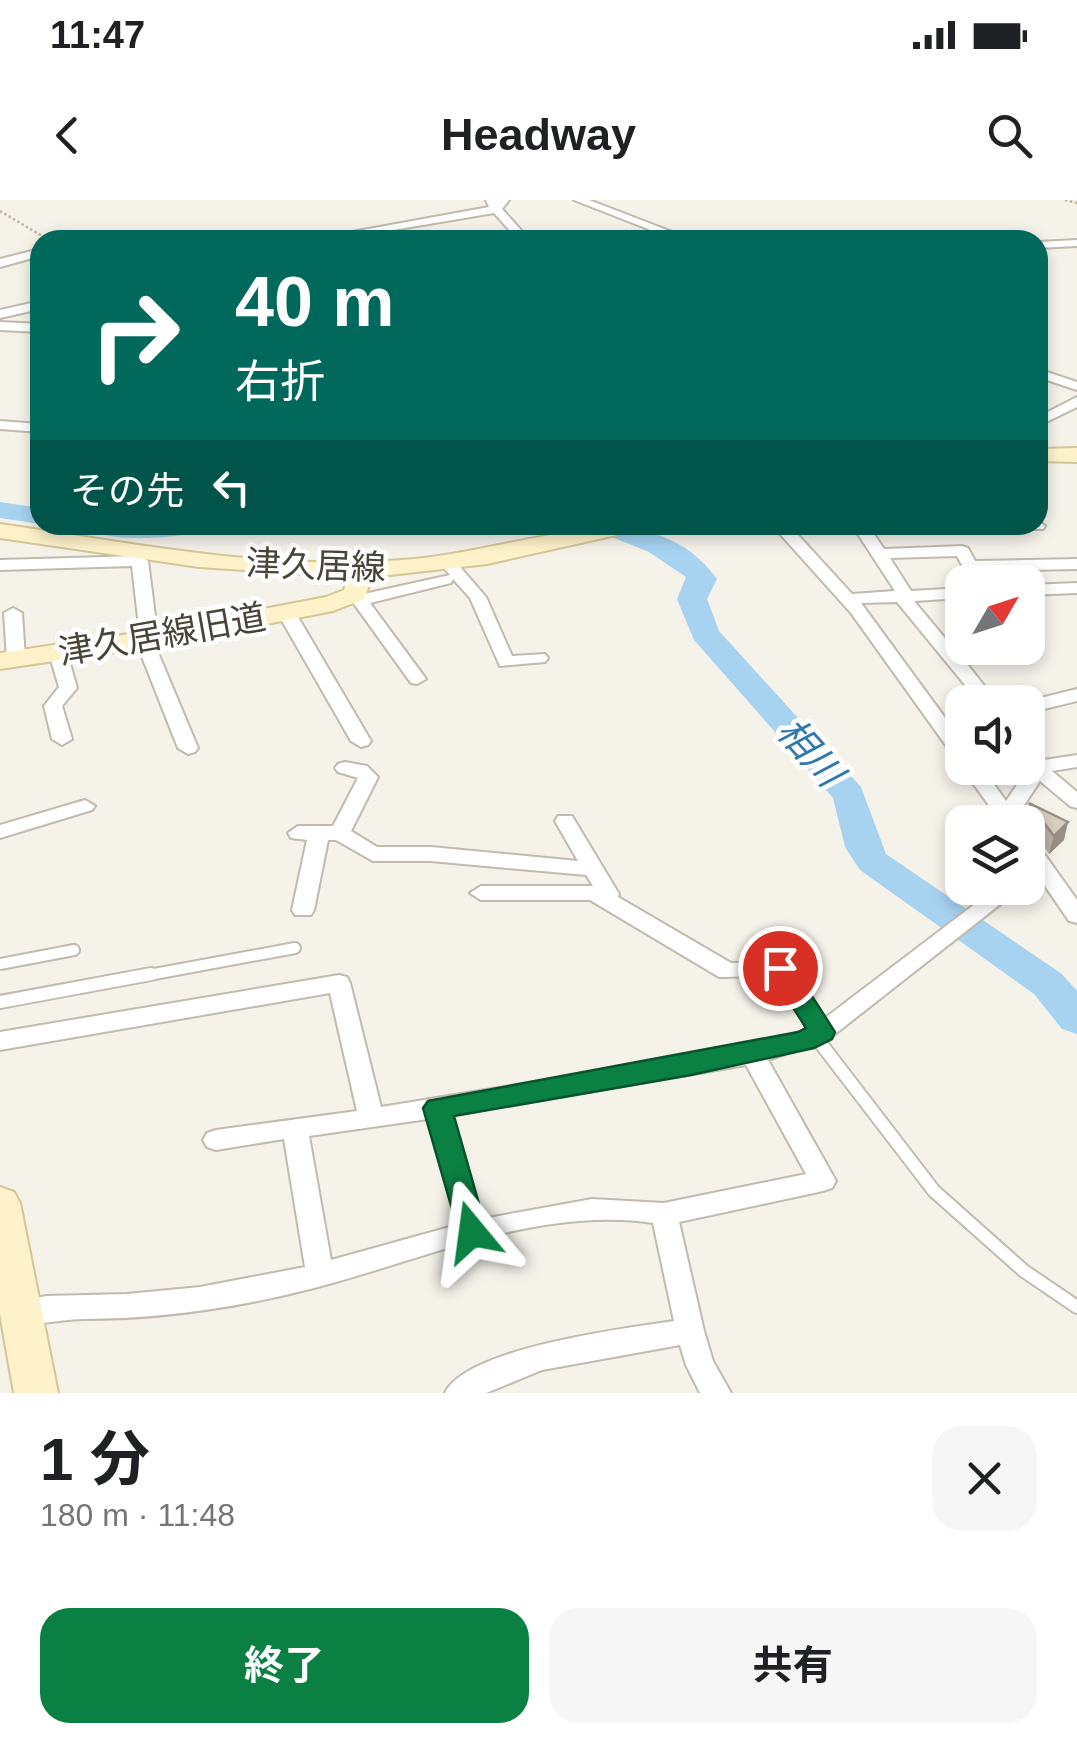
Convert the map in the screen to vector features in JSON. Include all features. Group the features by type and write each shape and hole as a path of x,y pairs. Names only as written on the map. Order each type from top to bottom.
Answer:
{"main road":[{"path":"1048,455 1077,455"},
{"name":"津久居線","path":"0,531 145,557 270,567 360,588 447,571 589,535"},
{"name":"津久居線旧道","path":"8,660 147,639 334,603 360,588"},
{"path":"0,1203 12,1300 36,1393"}],"street":[{"path":"579,200 660,230"},
{"path":"363,230 496,203 516,230"},
{"path":"1048,244 1077,242"},
{"path":"0,262 30,254"},
{"path":"0,314 30,306"},
{"path":"0,326 30,328"},
{"path":"1048,376 1077,386"},
{"path":"1048,417 1077,401"},
{"path":"0,425 30,427"},
{"path":"789,535 848,599 945,731"},
{"path":"867,535 904,596 945,649"},
{"path":"879,554 962,551 970,566 1077,564"},
{"path":"0,565 145,557 147,639 188,748"},
{"path":"447,571 478,596 506,662 538,658"},
{"path":"360,588 417,679"},
{"path":"1045,590 1074,591"},
{"path":"848,599 945,594"},
{"path":"8,660 13,612"},
{"path":"286,612 360,740"},
{"path":"58,652 68,688 53,706 62,739"},
{"path":"957,665 974,685"},
{"path":"1045,703 1077,695"},
{"path":"1045,763 1077,761"},
{"path":"304,910 319,833 368,777 360,770 345,768"},
{"path":"1045,772 1077,802"},
{"path":"0,832 85,806"},
{"path":"565,821 608,894 606,900"},
{"path":"319,833 374,854 431,854 594,869"},
{"path":"1045,877 1077,916"},
{"path":"482,892 594,894 727,971 780,968 818,1034"},
{"path":"216,1140 372,1120 752,1054 818,1034 988,905"},
{"path":"0,1042 340,983 372,1120"},
{"path":"12,1300 42,1307 104,1308 172,1301 320,1275 472,1232 576,1210 634,1208 664,1214 823,1181 752,1054"},
{"path":"438,1108 472,1232"},
{"path":"295,1128 320,1275"},
{"path":"664,1214 700,1365 716,1393"},
{"path":"460,1393 493,1372 534,1358 690,1330"}],"lane":[{"path":"0,1002 295,948"},
{"path":"0,964 74,950"},
{"path":"818,1034 934,1191 1024,1270 1077,1307"}],"path":[{"path":"1066,200 1077,202"},
{"path":"0,212 32,230"}],"building":[{"path":"1045,811 1068,822 1054,836 1045,824"}],"waterway":[{"name":"相川","path":"0,510 30,514"},
{"name":"相川","path":"632,535 659,546 696,570 702,579 692,599 705,634 849,795 863,847 873,862 1048,984 1077,1019"}],"route":[{"path":"472,1232 438,1108 752,1054 804,1041 822,1032 780,968"}]}
